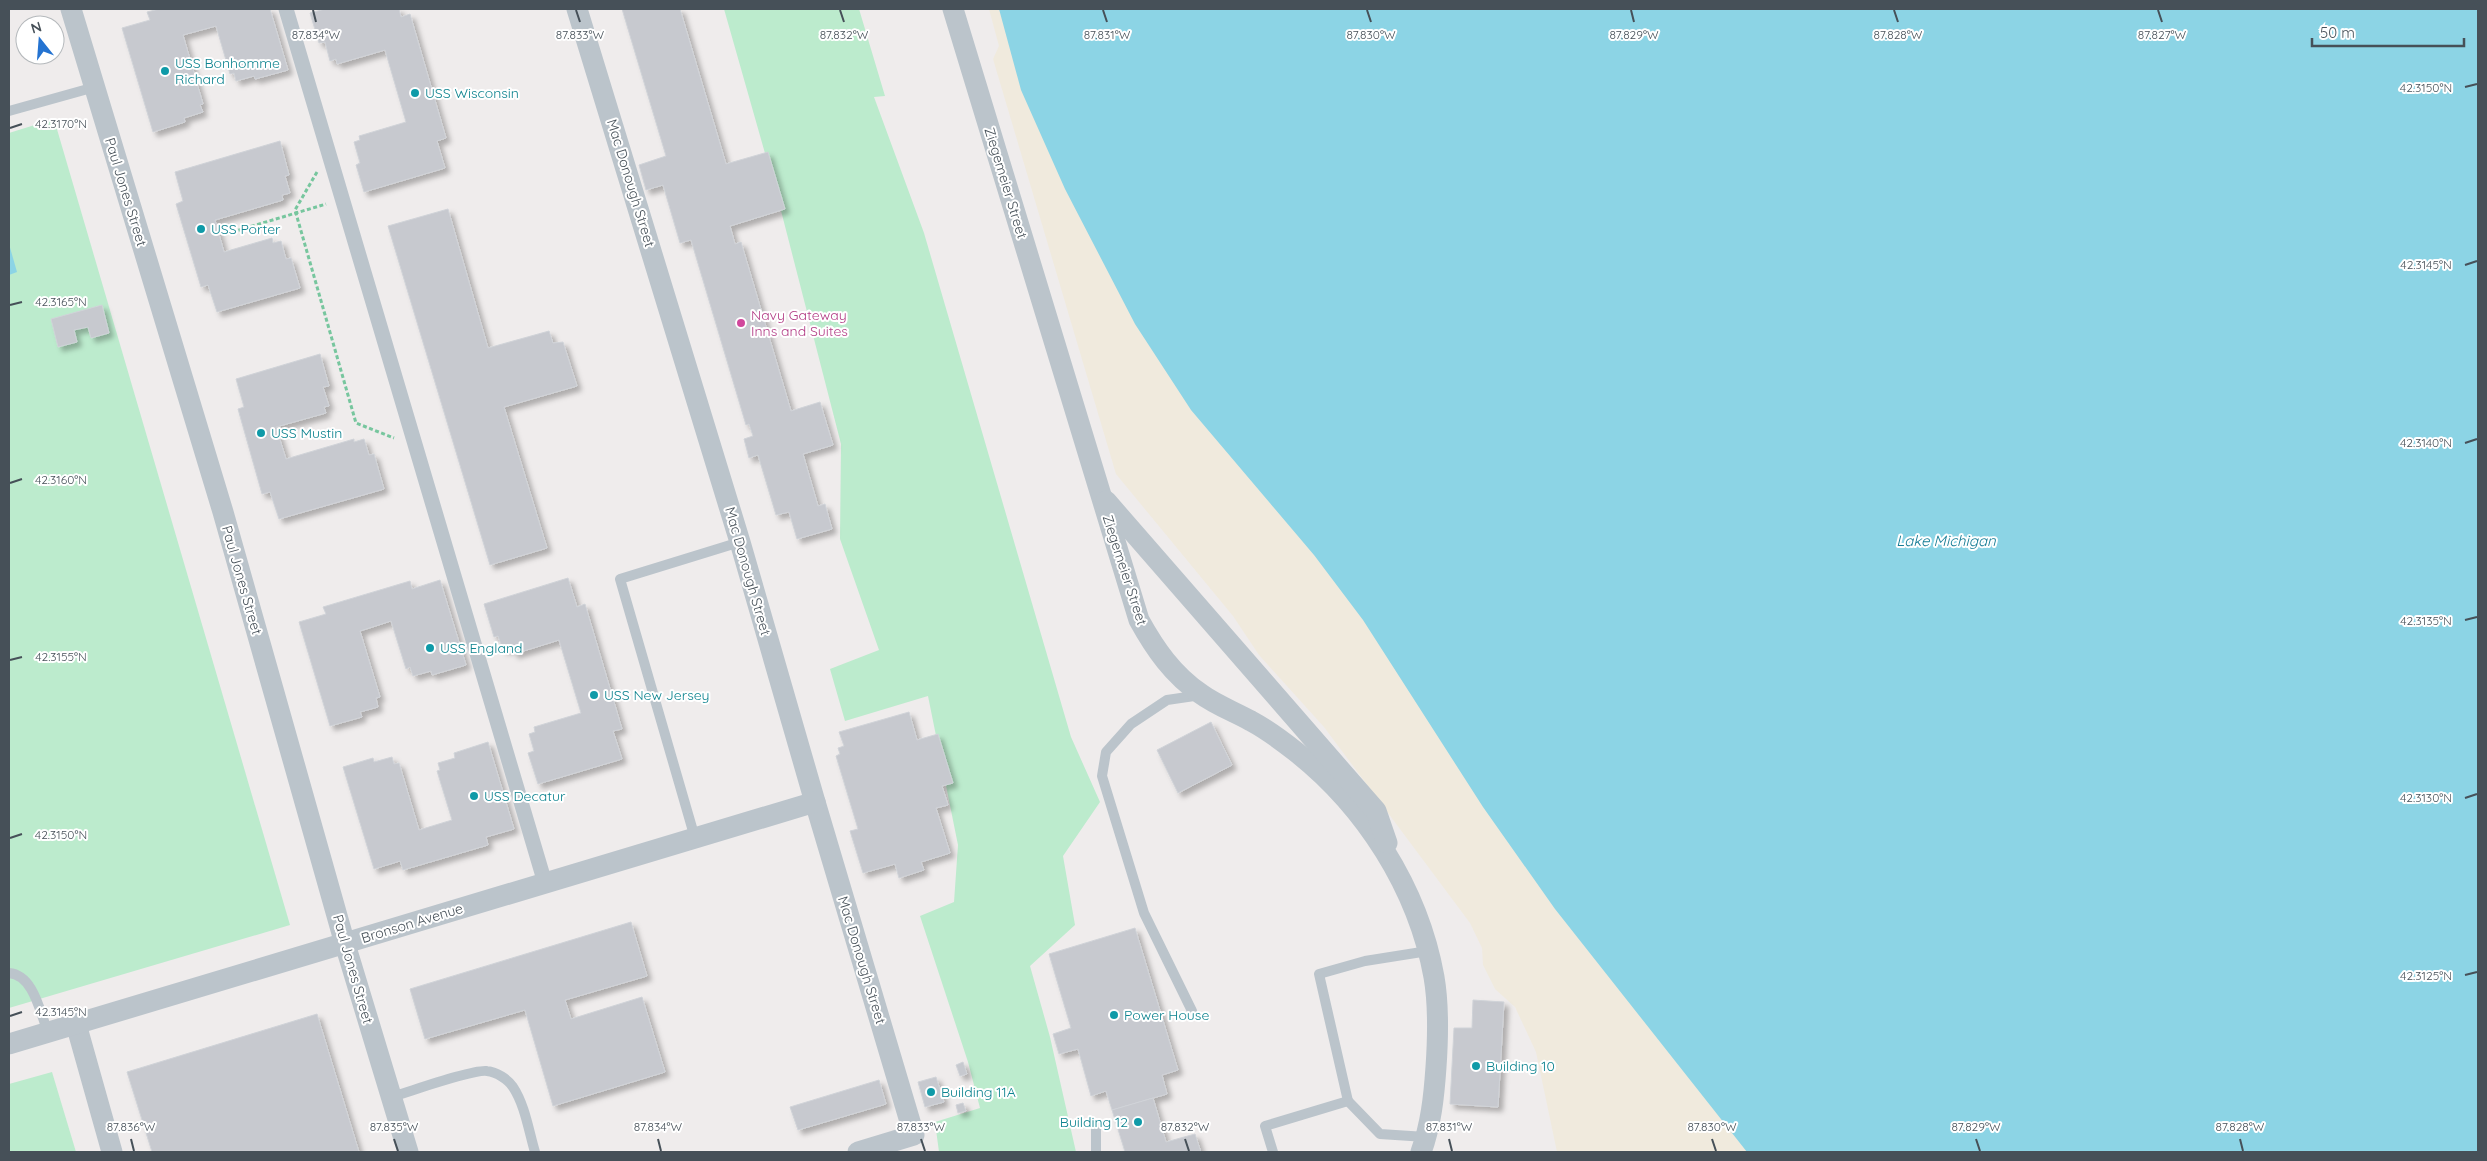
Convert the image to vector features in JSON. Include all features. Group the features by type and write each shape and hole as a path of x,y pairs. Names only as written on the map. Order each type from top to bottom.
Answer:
{"street":[{"name":"Paul Jones Street","path":"71,9 223,512 345,944 408,1152"},
{"path":"286,9 545,883"},
{"name":"Mac Donough Street","path":"577,9 740,542 814,802 914,1135 858,1152"},
{"name":"Ziegemeier Street","path":"953,9 1139,620 1152,644 1174,672 1202,695 1252,722 1293,749 1316,769 1350,804 1379,842 1412,903 1428,950 1434,978 1438,1038 1434,1096 1424,1145"},
{"path":"1101,495 1376,811 1399,877"},
{"name":"Bronson Avenue","path":"9,1044 814,802"},
{"path":"76,1024 112,1152"}],"lane":[{"path":"9,110 95,87"},
{"path":"696,838 620,580 740,542"},
{"path":"1192,1012 1144,913 1102,776 1106,752 1131,724 1167,700 1202,695"},
{"path":"1424,1145 1380,1134 1348,1101 1319,974 1365,961 1428,950"},
{"path":"9,973 22,978 32,988 48,1032"},
{"path":"391,1097 487,1071 502,1076 513,1086 535,1152"},
{"path":"1273,1152 1265,1126 1348,1101"},
{"path":"1096,1124 1096,1152"}],"path":[{"path":"328,152 295,210 356,423 416,447"},
{"path":"226,234 342,199"}],"green space":[{"path":"724,9 859,9 885,96 874,97 924,233 1071,737 1100,802 1063,856 1075,925 1030,966 1050,1037 1076,1152 939,1152 935,1122 980,1108 968,1062 920,916 954,902 958,845 928,696 845,721 830,669 879,650 840,539 841,444 778,199"},
{"path":"54,119 290,925 9,1008 9,133"},
{"path":"52,1072 76,1152 9,1152 9,1084"}],"sand":[{"path":"989,9 1188,9 2070,1152 1557,1152 1536,1052 1515,1007 1495,989 1483,965 1482,948 1470,923 1324,727 1259,655 1233,616 1116,474 993,59 999,46"}],"water":[{"name":"Lake Michigan","path":"999,9 2478,9 2478,1152 1747,1152 1555,909 1483,807 1363,620 1314,555 1191,410 1135,324 1065,189 1021,90"},
{"path":"9,244 17,272 9,275"}],"building":[{"name":"USS Bonhomme Richard","path":"159,9 270,9 288,70 255,79 254,76 236,81 234,73 230,74 216,26 183,35 203,104 200,105 203,112 184,118 185,122 153,132 122,28 150,20 147,12"},
{"name":"USS Wisconsin","path":"325,9 399,9 401,17 410,14 446,138 437,141 445,168 364,192 356,165 360,163 354,142 360,140 359,136 406,122 385,50 337,64 336,59 330,61 325,42 319,43 310,13"},
{"name":"Navy Gateway Inns and Suites","path":"622,9 680,9 726,164 768,152 785,209 730,226 735,244 741,242 791,411 820,402 833,445 803,454 818,506 825,504 832,529 797,539 789,512 776,515 758,455 749,458 744,439 753,436 749,424 746,425 691,240 680,243 663,185 646,190 639,165 666,156"},
{"name":"USS Porter","path":"280,141 289,175 285,176 290,193 282,195 283,200 215,220 224,252 272,238 273,243 281,241 286,259 291,258 300,288 217,312 208,285 201,287 176,204 183,201 175,172"},
{"path":"448,209 488,348 549,331 553,343 563,342 577,386 504,407 547,548 490,565 388,226"},
{"path":"102,305 109,333 91,338 88,327 74,330 77,342 58,347 51,319"},
{"name":"USS Mustin","path":"320,354 329,386 323,387 329,406 324,407 326,413 276,427 286,459 354,439 354,442 364,439 369,455 374,454 384,489 279,519 270,492 262,494 238,409 244,407 236,379"},
{"name":"USS New Jersey","path":"568,578 577,607 585,604 622,729 613,731 622,759 538,784 528,753 534,751 529,734 535,732 534,727 581,713 559,640 514,654 512,648 503,650 498,636 494,637 484,604"},
{"name":"USS England","path":"440,580 466,665 432,675 431,671 413,676 410,667 406,669 391,621 360,631 380,697 376,698 378,707 360,712 362,717 330,726 299,622 326,614 323,607 410,581 412,589"},
{"path":"909,712 917,740 938,734 953,783 942,786 948,805 936,808 950,853 921,862 924,870 899,878 895,864 863,873 850,831 858,829 836,756 840,754 838,748 844,746 839,732"},
{"path":"1211,722 1232,765 1178,793 1157,750"},
{"name":"USS Decatur","path":"488,742 514,829 486,837 488,845 403,870 400,861 374,869 343,767 373,758 374,762 392,757 394,764 399,763 419,830 452,820 437,771 440,770 438,763 455,758 454,753"},
{"path":"631,922 647,976 565,1000 571,1019 642,997 665,1072 553,1106 525,1010 425,1039 410,989"},
{"name":"Power House","path":"1135,928 1178,1070 1162,1075 1167,1094 1112,1110 1106,1091 1091,1096 1078,1049 1059,1054 1053,1034 1071,1028 1049,954"},
{"name":"Building 10","path":"1473,1000 1504,1002 1498,1107 1450,1104 1454,1028 1472,1028"},
{"path":"317,1014 359,1152 152,1152 127,1072"},
{"path":"963,1062 967,1074 960,1076 956,1065"},
{"name":"Building 11A","path":"936,1077 944,1102 925,1107 918,1082"},
{"path":"879,1080 886,1104 798,1130 790,1107"},
{"name":"Building 12","path":"1153,1098 1166,1142 1195,1134 1201,1152 1125,1152 1112,1110"},
{"path":"963,1103 966,1111 958,1113 956,1105"}],"place":[{"name":"USS Bonhomme Richard","path":"165,71"},
{"name":"USS Wisconsin","path":"415,93"},
{"name":"USS Porter","path":"201,229"},
{"name":"Navy Gateway Inns and Suites","path":"741,323"},
{"name":"USS Mustin","path":"261,433"},
{"name":"USS England","path":"430,648"},
{"name":"USS New Jersey","path":"594,695"},
{"name":"USS Decatur","path":"474,796"},
{"name":"Power House","path":"1114,1015"},
{"name":"Building 10","path":"1476,1066"},
{"name":"Building 11A","path":"931,1092"},
{"name":"Building 12","path":"1138,1122"}]}
